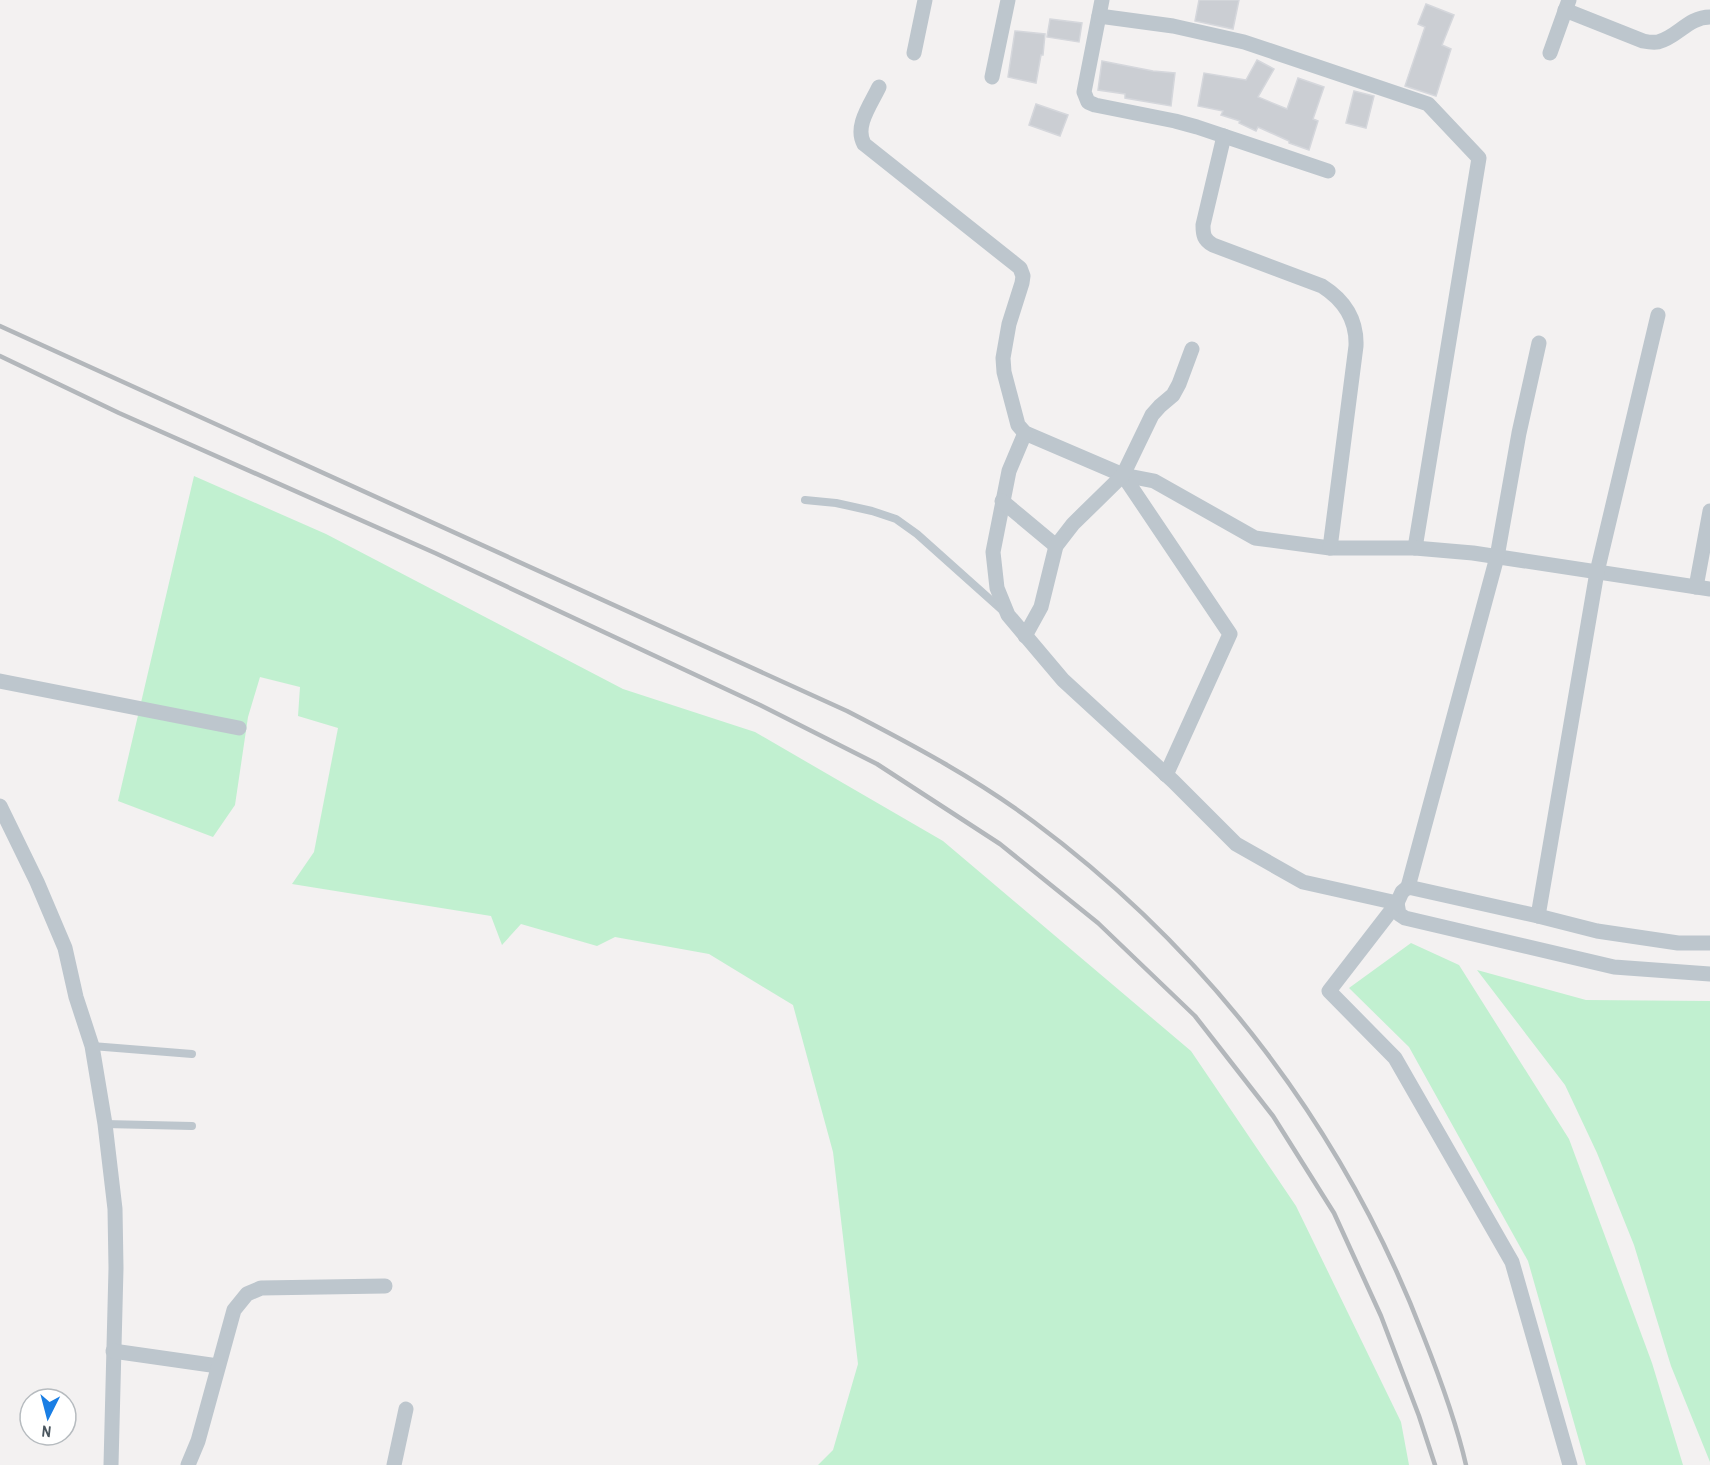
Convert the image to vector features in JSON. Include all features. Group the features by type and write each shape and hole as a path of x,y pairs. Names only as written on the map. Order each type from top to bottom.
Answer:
{"street":[{"path":"914,53 925,0"},
{"path":"992,77 1008,0"},
{"path":"1102,0 1084,92 1088,102 1175,121 1328,171"},
{"path":"1550,53 1565,3 1643,41 1656,42 1669,37 1697,18 1710,18"},
{"path":"1099,16 1173,26 1244,42 1428,104 1479,158 1415,548"},
{"path":"879,87 860,128 860,137 864,144 1020,268 1023,276 1022,283 1009,324 1003,358 1004,372 1018,425 1025,433 1123,475 1154,481 1255,538 1330,548 1415,548 1497,557 1703,588 1710,511"},
{"path":"1224,136 1203,225 1206,241 1322,286 1334,293 1347,308 1353,322 1356,346 1330,548"},
{"path":"1538,916 1597,572 1658,315"},
{"path":"1539,343 1519,433 1497,557 1408,888 1402,892 1397,903 1329,991 1395,1058 1512,1262 1570,1465"},
{"path":"1025,636 1041,607 1056,546 1081,516 1123,475 1152,415 1173,395 1192,349"},
{"path":"1025,433 1009,471 993,552 997,588 1008,615 1063,680 1166,775 1236,844 1303,882 1397,903"},
{"path":"1123,475 1230,634 1166,775"},
{"path":"1002,501 1056,546"},
{"path":"0,681 239,728"},
{"path":"0,806 37,882 65,948 76,997 92,1046 105,1124 115,1209 116,1268 111,1465"},
{"path":"1408,888 1597,931 1678,943 1710,943"},
{"path":"1397,903 1399,914 1405,918 1614,967 1710,974"},
{"path":"188,1465 198,1441 234,1310 247,1294 261,1288 385,1286"},
{"path":"113,1351 218,1366"},
{"path":"394,1465 406,1409"}],"lane":[{"path":"805,500 836,503 896,519 917,534 1008,615"},
{"path":"92,1046 192,1054"},
{"path":"105,1124 192,1126"}],"green space":[{"path":"194,476 326,534 623,689 755,732 943,841 1191,1051 1296,1206 1401,1422 1409,1465 818,1465 833,1450 858,1364 833,1152 793,1005 709,954 615,937 597,946 521,924 502,945 491,916 292,884 314,852 338,728 298,716 300,687 260,677 248,717 235,805 213,837 118,801"},
{"path":"1411,943 1459,965 1569,1139 1652,1363 1683,1465 1586,1465 1528,1261 1409,1047 1349,988"},
{"path":"1477,970 1586,1000 1710,1001 1710,1462 1671,1366 1634,1245 1597,1153 1565,1085"}],"building":[{"path":"1199,0 1239,0 1233,29 1195,21"},
{"path":"1426,4 1454,15 1442,45 1451,49 1436,96 1405,86 1425,27 1418,24"},
{"path":"1050,19 1082,23 1079,42 1047,37"},
{"path":"1015,31 1045,34 1043,55 1041,55 1036,83 1008,77"},
{"path":"1257,60 1274,69 1258,97 1287,109 1298,78 1324,87 1313,119 1318,121 1309,150 1289,143 1258,127 1256,131 1239,123 1240,121 1221,115 1223,111 1198,106 1204,73 1246,80"},
{"path":"1102,61 1175,73 1171,106 1125,98 1125,94 1098,90"},
{"path":"1354,91 1374,96 1366,128 1346,123"},
{"path":"1036,104 1068,115 1060,136 1029,125"}],"railway":[{"path":"0,326 847,711 967,777 1034,822 1098,873 1158,929 1214,988 1265,1051 1312,1118 1354,1187 1391,1260 1441,1383 1466,1465"},
{"path":"0,356 119,413 435,553 760,705 877,764 1000,844 1098,923 1195,1016 1273,1116 1334,1213 1381,1316 1435,1465"}]}
